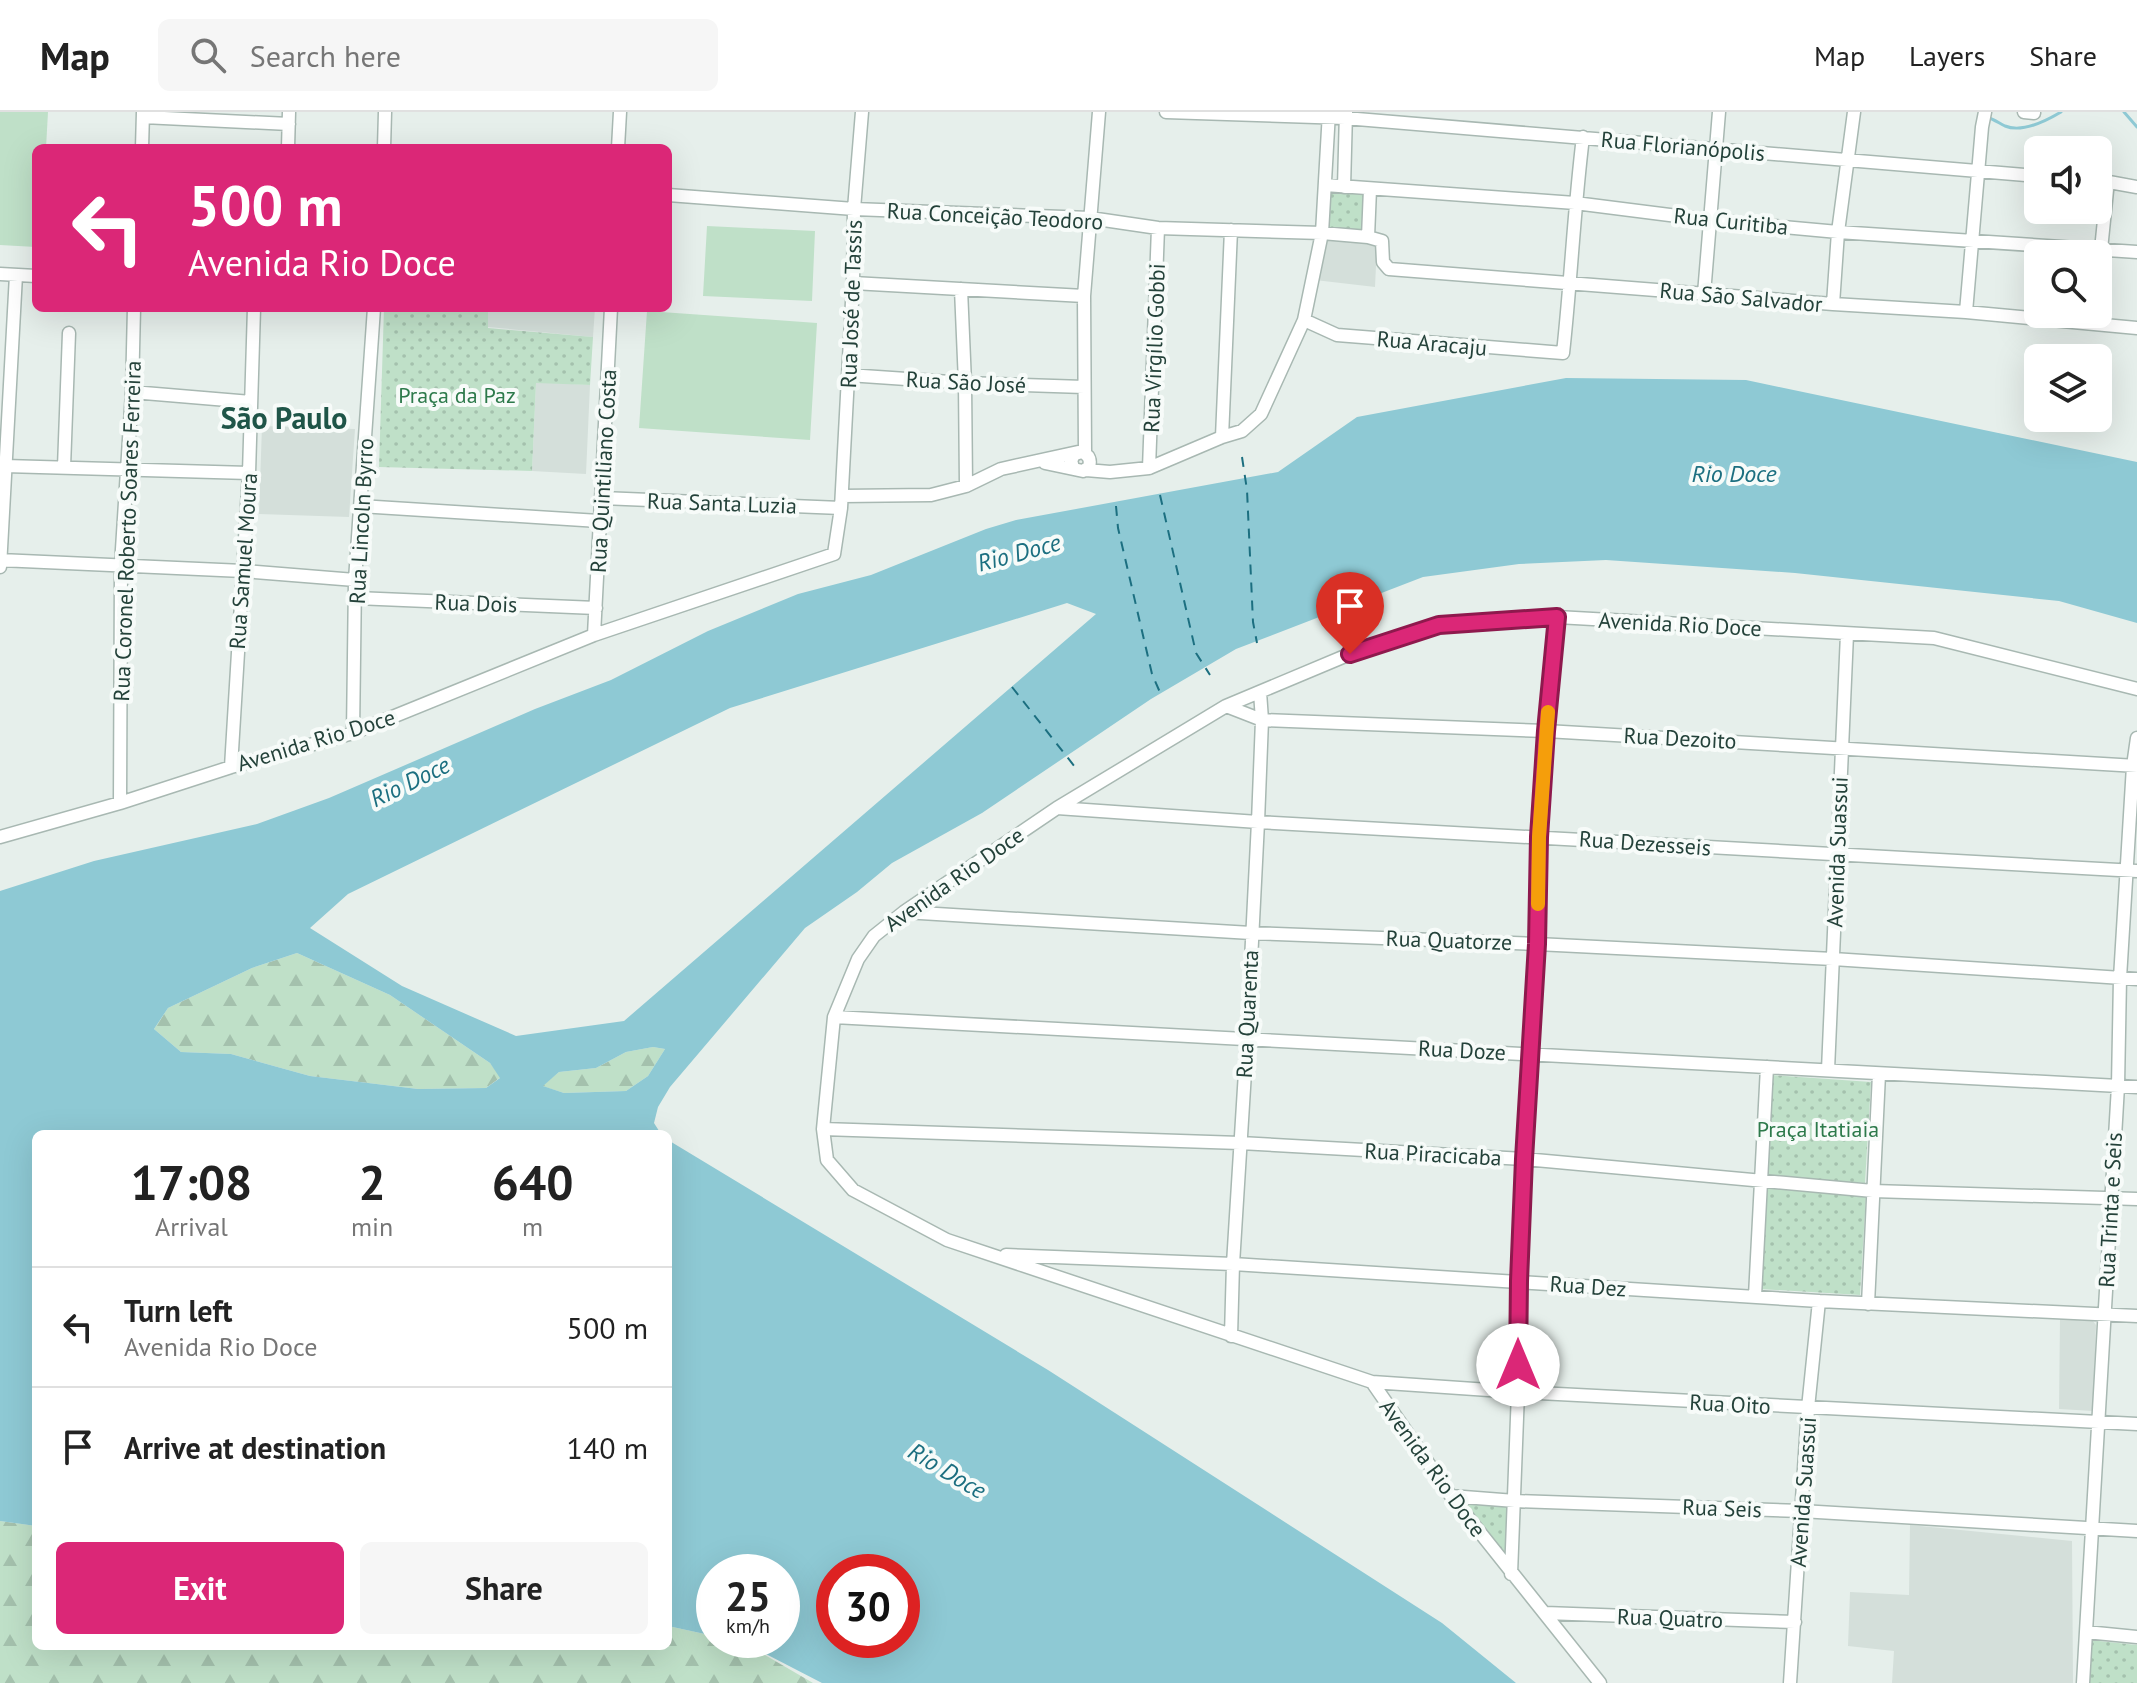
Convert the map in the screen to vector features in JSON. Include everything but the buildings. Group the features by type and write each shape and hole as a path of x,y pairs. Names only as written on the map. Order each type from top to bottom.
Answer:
{"street":[{"path":"384,144 385,112"},
{"path":"618,144 620,112"},
{"name":"Rua José de Tassis","path":"841,502 854,209 862,112"},
{"path":"1079,469 1090,463 1082,453 1084,296 1099,112"},
{"name":"Rua Florianópolis","path":"1166,112 1413,118 1583,137 2024,175"},
{"path":"1704,294 1719,112"},
{"path":"1833,304 1838,232 1854,112"},
{"path":"1966,312 1985,112"},
{"path":"142,144 143,115 289,118 288,144"},
{"path":"1038,462 1110,472 1149,468 1242,431 1261,414 1304,320 1322,233 1329,115"},
{"path":"1344,187 1346,115"},
{"path":"1571,282 1575,203 1583,137"},
{"path":"2112,182 2137,187"},
{"name":"Rua Curitiba","path":"1325,185 1575,203 1838,232 2024,244"},
{"path":"1368,237 1370,189"},
{"name":"Rua Conceição Teodoro","path":"672,195 854,209 1090,218 1158,228 1368,237"},
{"name":"Rua Virgílio Gobbi","path":"1149,468 1158,228"},
{"path":"1222,437 1231,230"},
{"name":"Rua São Salvador","path":"1368,237 1382,241 1383,262 1389,269 1833,304 2024,315"},
{"name":"Rua Curitiba","path":"2112,250 2137,252"},
{"path":"0,274 32,276"},
{"path":"0,567 6,351 16,275"},
{"name":"Rua Aracaju","path":"1304,320 1337,335 1563,353 1571,282"},
{"path":"853,283 1084,296"},
{"path":"961,289 966,486"},
{"name":"Rua Coronel Roberto Soares Ferreira","path":"120,803 121,565 134,312"},
{"name":"Rua Samuel Moura","path":"231,767 249,473 254,312"},
{"name":"Rua Lincoln Byrro","path":"353,733 355,580 374,312"},
{"name":"Rua Quintiliano Costa","path":"594,635 611,312"},
{"name":"Rua São Salvador","path":"2112,323 2137,328"},
{"path":"64,467 69,333"},
{"name":"Rua São José","path":"848,375 1084,387"},
{"path":"132,392 251,402"},
{"path":"841,502 931,495 966,486 1001,469 1082,453"},
{"path":"5,466 249,473"},
{"name":"Rua Santa Luzia","path":"602,498 841,502"},
{"name":"Avenida Rio Doce","path":"0,837 353,733 594,635 834,554 841,502"},
{"path":"360,506 599,521"},
{"path":"0,560 243,571 355,580"},
{"name":"Rua Dois","path":"356,598 596,608"},
{"path":"1511,1574 1519,1281 1537,944 1539,837 1557,617"},
{"name":"Avenida Rio Doce","path":"1600,1683 1451,1496 1372,1382 947,1240 853,1190 827,1160 823,1129 834,1017 858,959 874,936 904,912 1057,808 1226,706 1350,654 1439,625 1557,617 1934,638 2137,689"},
{"name":"Avenida Suassui","path":"1828,1070 1847,634"},
{"name":"Rua Quarenta","path":"1231,1336 1258,822 1262,720 1260,692"},
{"name":"Rua Dezoito","path":"1226,706 1262,720 1546,731 2135,766"},
{"name":"Rua Trinta e Seis","path":"2083,1683 2118,1086 2120,978 2132,871 2137,738"},
{"name":"Rua Dezesseis","path":"1057,808 2132,871"},
{"name":"Rua Quatorze","path":"904,912 1251,933 1833,959 2137,979"},
{"name":"Rua Doze","path":"834,1017 2137,1087"},
{"path":"1755,1296 1767,1067"},
{"path":"1868,1304 1879,1074"},
{"name":"Rua Piracicaba","path":"823,1129 1240,1143 1524,1159 1873,1191 2137,1199"},
{"name":"Rua Dez","path":"991,1254 1233,1264 1868,1304 2137,1316"},
{"name":"Avenida Suassui","path":"1790,1683 1808,1408 1819,1301"},
{"name":"Rua Oito","path":"1372,1382 2137,1424"},
{"name":"Rua Seis","path":"1451,1496 1801,1511 2137,1531"},
{"name":"Rua Quatro","path":"1545,1613 1795,1622"},
{"path":"2086,1632 2137,1637"}],"shaded area":[{"path":"1322,238 1377,245 1375,287 1315,280"},
{"path":"488,312 595,312 593,337 488,327"},
{"path":"536,382 590,385 586,474 532,471"},
{"path":"262,426 355,429 349,517 259,514"},
{"path":"2060,1319 2093,1321 2096,1325 2093,1411 2059,1409"},
{"path":"1910,1525 2072,1541 2073,1683 1892,1683 1894,1651 1848,1646 1850,1592 1909,1595"}],"green space":[{"path":"0,112 48,112 46,144 32,144 32,247 0,245"},
{"path":"1327,190 1366,193 1363,231 1325,228"},
{"path":"707,226 815,231 812,301 703,296"},
{"name":"Praça da Paz","path":"384,312 488,312 488,328 593,337 590,385 536,383 532,471 379,467"},
{"path":"647,312 817,323 810,440 639,428"},
{"path":"297,953 390,995 490,1063 501,1077 486,1088 418,1089 310,1076 231,1054 181,1052 154,1029 168,1008 252,968"},
{"path":"653,1047 665,1049 648,1076 626,1091 564,1093 542,1086 559,1072 596,1068 626,1052"},
{"name":"Praça Itatiaia","path":"1771,1075 1871,1082 1865,1183 1765,1176"},
{"name":"Praça Itatiaia","path":"1766,1188 1866,1195 1860,1295 1760,1289"},
{"path":"1451,1496 1515,1501 1511,1574"},
{"path":"0,1521 32,1525 32,1650 672,1650 672,1627 696,1632 696,1658 770,1658 813,1683 0,1683"},
{"path":"2090,1640 2137,1645 2137,1683 2088,1683"}],"water":[{"name":"Rio Doce","path":"1566,378 1746,380 2137,462 2137,623 2059,601 1795,573 1606,560 1519,564 1423,577 1236,649 1151,699 982,813 892,863 805,928 670,1087 658,1107 654,1123 658,1130 32,1130 32,1525 0,1521 0,891 94,861 257,824 329,798 535,709 611,680 708,631 798,594 871,575 986,529 1016,520 1278,472 1357,417","holes":["1067,603 1096,614 624,1021 516,1036 402,986 310,928 348,894 730,708","297,953 390,995 490,1063 500,1078 486,1088 418,1089 310,1076 231,1054 181,1052 154,1029 168,1008 252,968","653,1047 665,1049 648,1076 626,1091 564,1093 543,1086 559,1072 596,1068 626,1052"]},
{"name":"Rio Doce","path":"672,1142 1048,1370 1442,1623 1516,1683 822,1683 774,1658 800,1658 800,1554 696,1554 696,1632 672,1627"}],"waterway":[{"path":"1987,117 2005,126 2019,128 2061,112"},
{"path":"2124,112 2137,127"}],"ferry route":[{"path":"1242,457 1257,643"},
{"path":"1160,495 1196,653 1210,675"},
{"path":"1116,506 1118,528 1152,674 1162,697"},
{"path":"1012,687 1075,767"}],"slow traffic":[{"path":"1538,904 1539,837 1548,712"}],"district":[{"name":"São Paulo","path":"284,419"}],"route":[{"path":"1350,654 1439,625 1557,617 1539,837 1518,1365"}]}
